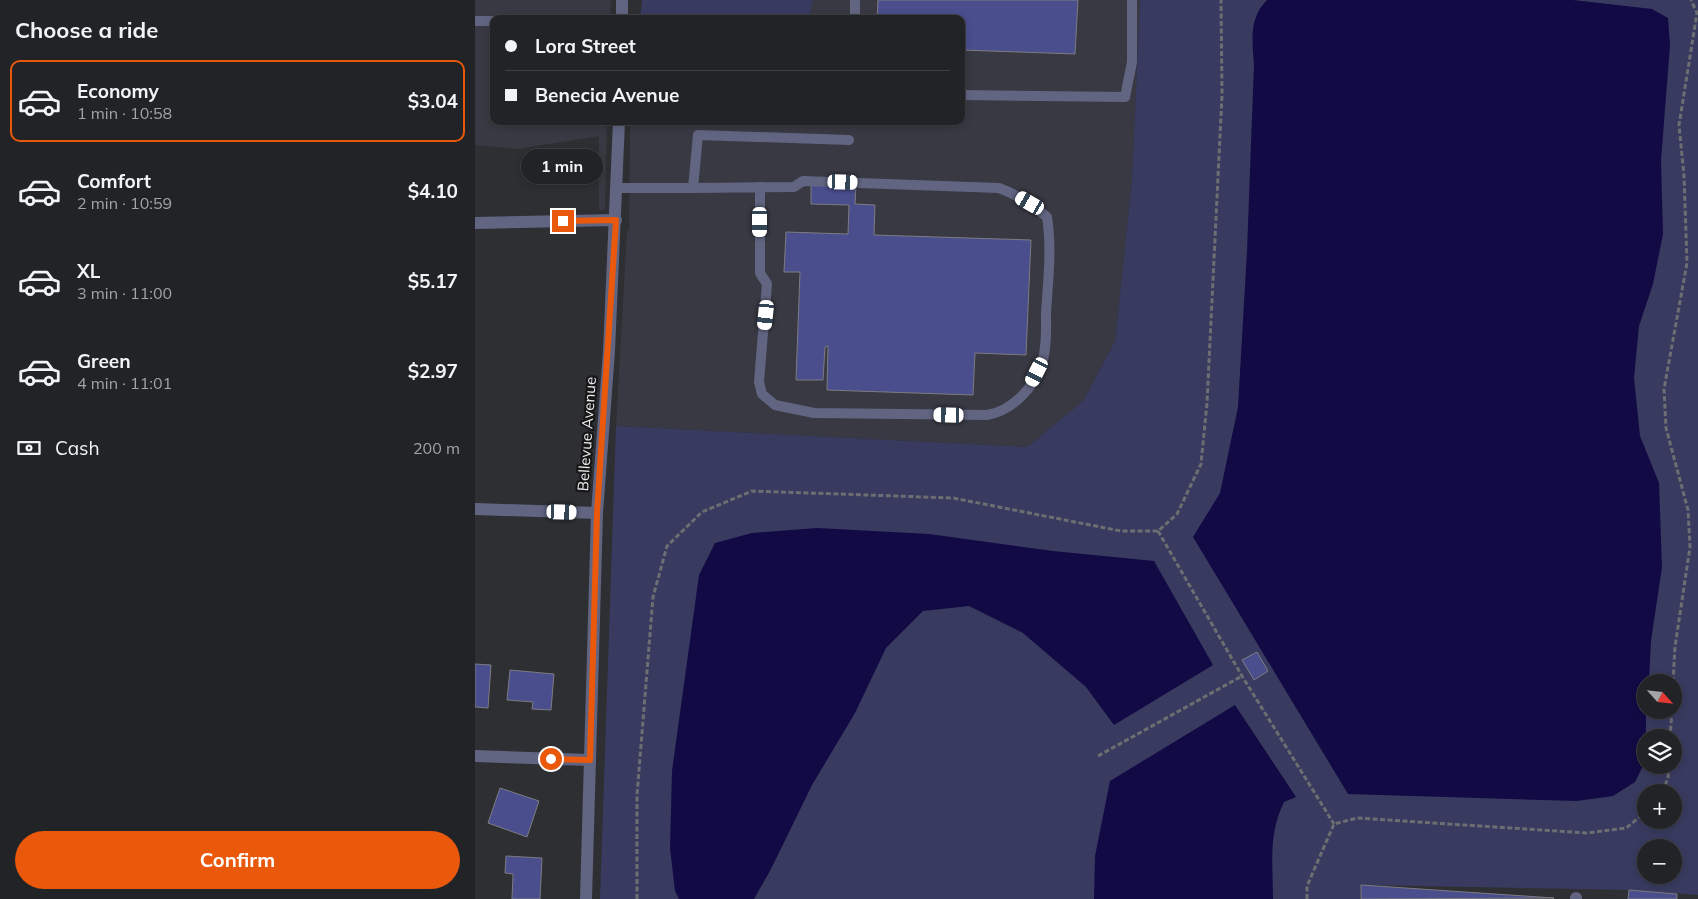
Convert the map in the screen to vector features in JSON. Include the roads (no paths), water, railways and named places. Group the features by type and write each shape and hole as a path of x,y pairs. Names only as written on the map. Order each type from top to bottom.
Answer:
{"street":[{"path":"622,0 622,15"},
{"name":"Bellevue Avenue","path":"586,899 597,513 616,220 619,125"},
{"path":"475,223 616,220"},
{"path":"475,509 597,513"},
{"path":"475,756 590,760"}],"lane":[{"path":"855,0 855,15"},
{"path":"965,95 1125,97 1132,62 1132,0"},
{"path":"475,21 490,21"},
{"path":"693,188 698,135 849,140"},
{"path":"617,188 760,187 794,188 803,181 999,188 1030,203 1047,217 1050,238 1042,363 1033,382 1016,402 1001,413 987,416 814,414 775,405 762,394 759,382 767,298 767,284 760,273 760,187"}]}
